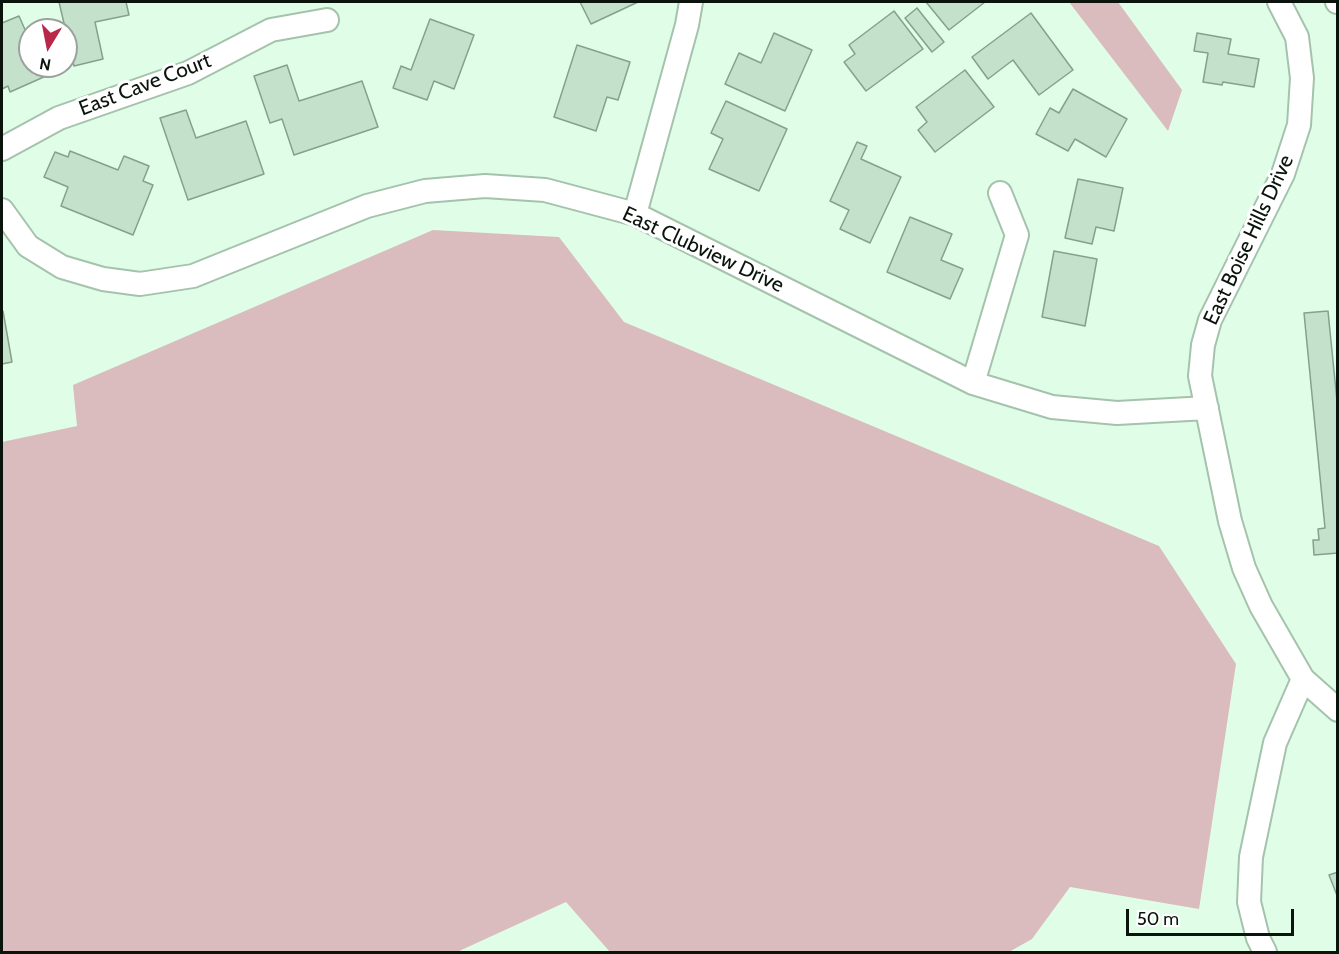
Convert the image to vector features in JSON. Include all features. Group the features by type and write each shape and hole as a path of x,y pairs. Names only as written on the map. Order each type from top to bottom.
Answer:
{"street":[{"path":"635,214 687,25 691,2"},
{"name":"East Boise Hills Drive","path":"1279,2 1297,37 1302,78 1299,125 1283,174 1210,320 1203,345 1200,376 1230,521 1244,568 1261,606 1303,679 1338,710"},
{"name":"East Cave Court","path":"2,149 58,118 188,74 272,30 327,20"},
{"name":"East Clubview Drive","path":"2,210 28,246 62,267 103,279 140,284 193,276 367,206 425,191 485,186 545,190 635,214 973,383 1052,407 1117,414 1207,408"},
{"path":"973,383 1017,235 1000,193"},
{"path":"1265,952 1258,938 1250,902 1251,857 1275,743 1303,679"}],"shaded area":[{"path":"1069,2 1118,2 1182,90 1168,131"},
{"path":"433,230 559,237 624,322 1159,546 1236,664 1199,909 1070,887 1032,939 1009,952 610,952 566,902 457,952 2,952 2,442 77,426 73,385"}],"building":[{"path":"59,2 126,2 129,15 95,22 103,59 78,65 78,18 63,18"},
{"path":"580,2 638,2 591,24"},
{"path":"926,2 985,2 949,30"},
{"path":"917,8 944,42 932,52 905,18"},
{"path":"894,11 923,49 866,91 844,62 855,54 849,45"},
{"path":"1031,13 1073,70 1039,95 1013,60 988,79 972,57"},
{"path":"19,16 20,18 18,18 18,78 42,78 10,92 8,86 2,89 2,23"},
{"path":"430,19 474,35 454,89 434,81 427,100 393,88 401,66 411,70"},
{"path":"774,33 812,50 785,111 725,84 739,53 761,63"},
{"path":"1197,33 1231,39 1228,54 1259,59 1254,87 1223,82 1222,85 1203,82 1208,53 1194,51"},
{"path":"577,45 630,62 618,100 607,97 596,131 554,117"},
{"path":"287,65 299,101 362,81 378,127 294,155 282,119 270,123 254,76"},
{"path":"965,70 994,107 935,152 918,130 927,122 916,107"},
{"path":"1073,89 1127,119 1106,157 1075,139 1068,151 1036,134 1050,108 1059,113"},
{"path":"726,101 787,129 759,191 709,169 723,139 711,133"},
{"path":"186,110 196,138 246,121 264,174 188,200 160,118"},
{"path":"857,142 867,146 861,159 901,177 870,243 840,229 849,210 830,201"},
{"path":"70,151 118,170 124,156 149,166 143,181 153,185 133,235 61,206 68,187 44,177 55,152 68,157"},
{"path":"1078,179 1123,188 1114,231 1096,227 1092,244 1065,238"},
{"path":"910,217 952,234 941,260 963,269 950,299 887,272"},
{"path":"1054,251 1097,259 1085,326 1042,317"},
{"path":"1328,311 1338,411 1338,553 1314,555 1313,540 1319,540 1318,529 1325,528 1304,313"},
{"path":"2,312 12,362 2,364"},
{"path":"1338,872 1338,898 1329,875"}]}
